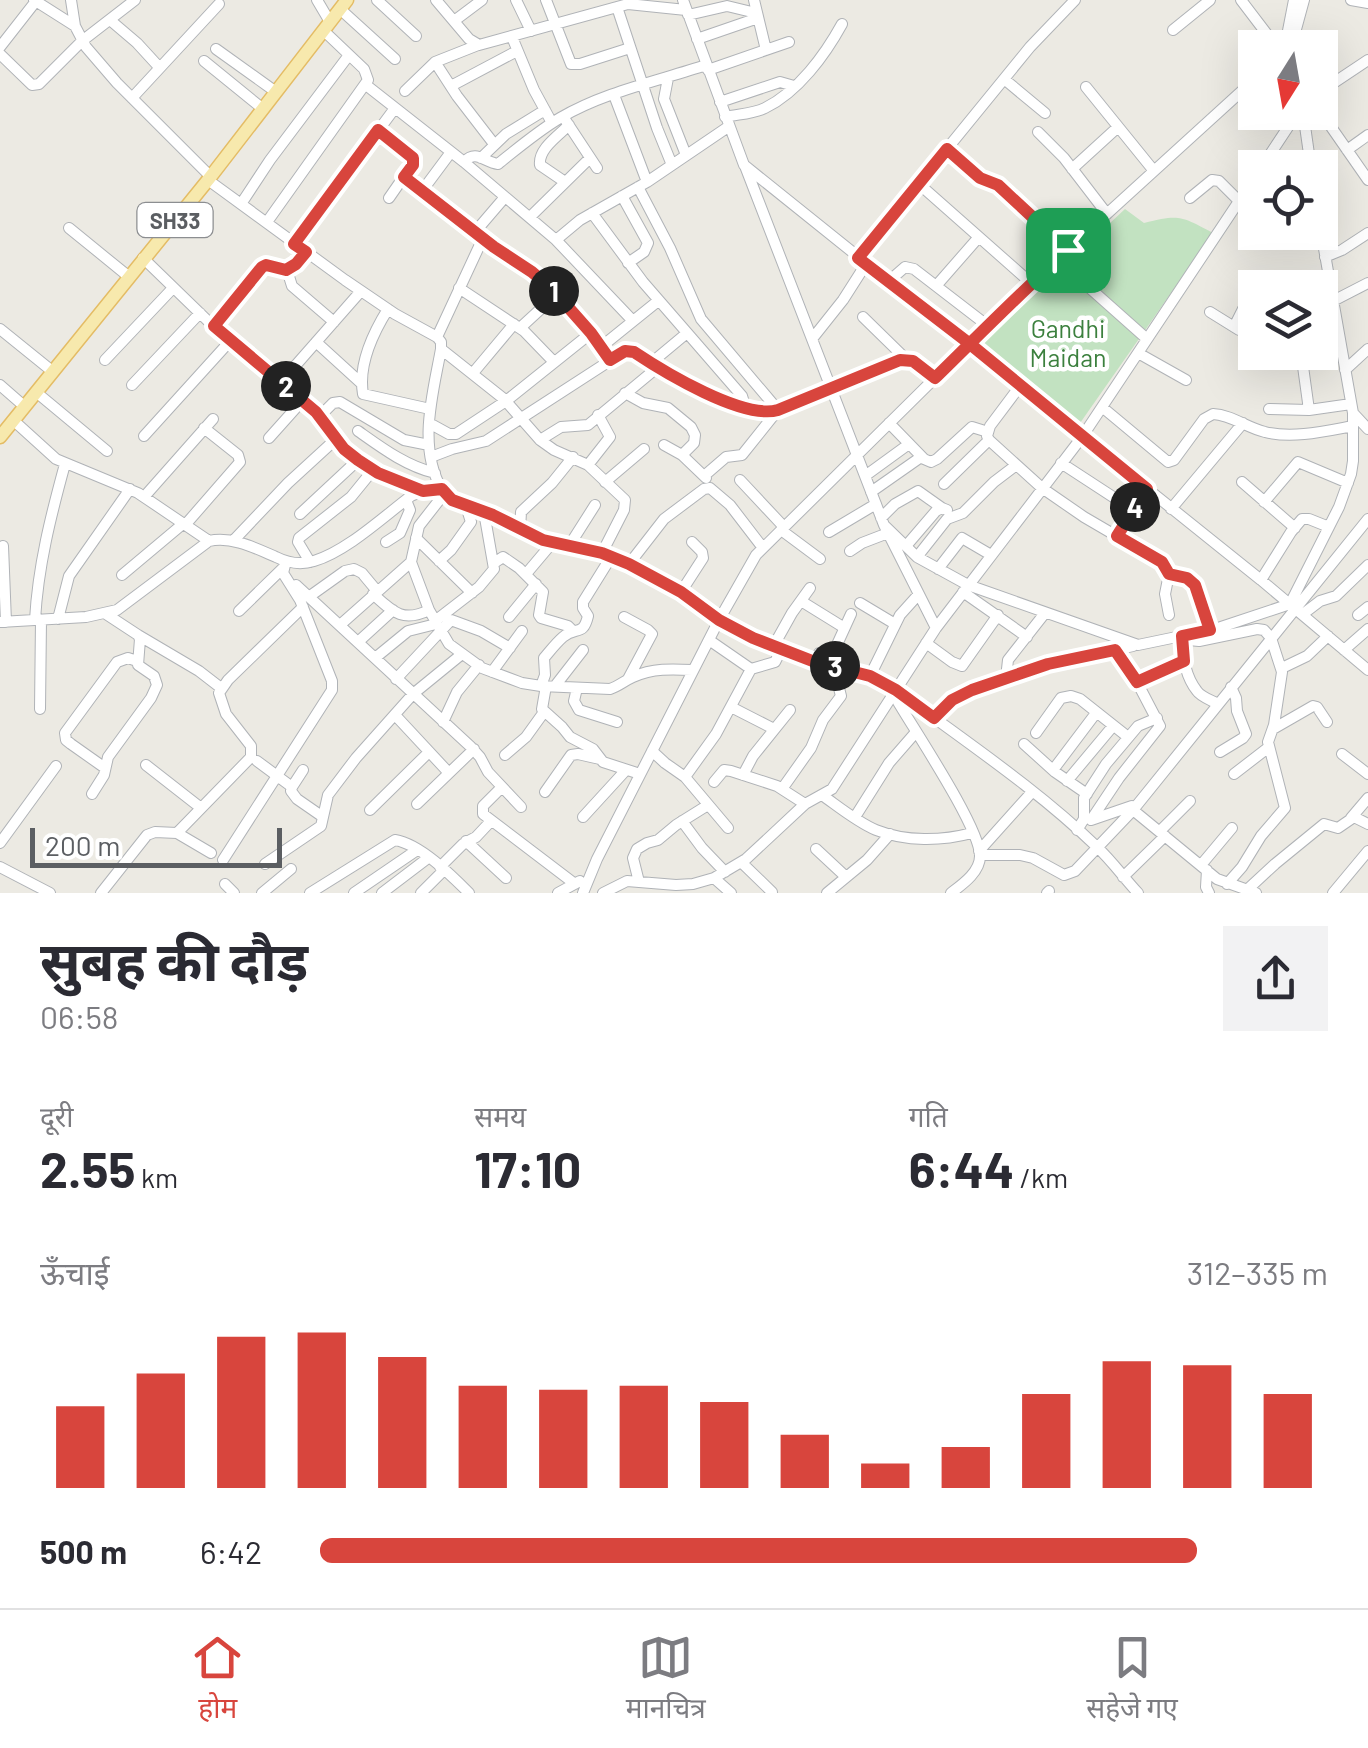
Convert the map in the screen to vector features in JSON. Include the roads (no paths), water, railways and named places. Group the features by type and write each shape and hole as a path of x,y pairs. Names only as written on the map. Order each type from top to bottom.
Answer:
{"main road":[{"name":"SH33","path":"5,428 209,178 344,4"}],"street":[{"path":"71,0 74,26 82,42 209,178 294,244 439,343 506,401 540,440 588,465 622,497 625,505 607,555 583,602 588,616 586,625 565,636 544,658 548,686"},
{"path":"74,26 35,1 0,51 35,86 135,0"},
{"path":"266,222 366,85 367,75 327,26 317,0"},
{"path":"377,0 416,36"},
{"path":"436,0 479,45"},
{"path":"454,21 482,0"},
{"path":"516,0 531,32"},
{"path":"546,0 571,64 630,48"},
{"path":"754,0 766,50"},
{"path":"812,339 842,300 862,261 919,184 1030,47 1075,0"},
{"path":"1173,30 1210,0"},
{"path":"1241,0 1270,30"},
{"path":"1288,30 1294,0"},
{"path":"1291,30 1304,0"},
{"path":"1350,0 1368,4"},
{"path":"132,98 218,4"},
{"path":"344,4 395,58"},
{"path":"405,91 435,62 479,45 617,7 727,6 757,16"},
{"path":"617,7 672,164"},
{"path":"686,8 871,492 936,628"},
{"path":"697,39 757,16"},
{"path":"110,20 159,67"},
{"path":"556,240 580,220 686,155 727,122 762,110 794,86 824,56 842,24"},
{"path":"512,37 552,124"},
{"path":"464,162 472,156 498,164 552,124 566,121 614,95 788,42"},
{"path":"216,48 276,92"},
{"path":"450,86 518,51"},
{"path":"241,204 349,55"},
{"path":"1338,80 1368,60"},
{"path":"204,61 263,109"},
{"path":"435,62 494,144"},
{"path":"668,78 664,98 686,155"},
{"path":"1004,78 1045,113"},
{"path":"720,102 780,82 794,86"},
{"path":"366,85 556,240 633,321"},
{"path":"1086,87 1154,172"},
{"path":"614,95 642,185 700,319 778,410"},
{"path":"558,893 579,889 590,876 719,620 756,555 1031,283 1238,95"},
{"path":"294,244 395,108"},
{"path":"482,158 494,144 544,110"},
{"path":"566,121 597,168"},
{"path":"565,182 539,162 566,121"},
{"path":"1072,168 1118,128"},
{"path":"378,130 413,158 413,165 389,198"},
{"path":"1333,130 1347,150 1363,162 1368,180"},
{"path":"1038,132 1107,214"},
{"path":"1347,150 1368,135"},
{"path":"947,149 980,178 998,185 1068,250"},
{"path":"422,190 451,152"},
{"path":"530,218 590,158"},
{"path":"744,165 970,344 1368,670"},
{"path":"404,177 532,272 591,333 610,360"},
{"path":"1190,198 1212,180 1238,201"},
{"path":"919,184 1031,283"},
{"path":"622,196 648,243 644,252 628,263"},
{"path":"505,197 479,235 439,343 429,422 430,451 443,492 452,500 520,530 629,564 681,592 719,620 777,649 870,676 896,690 1032,792 1083,825 1138,893"},
{"path":"603,893 627,881 678,889 714,878 741,862 805,804 832,789 936,628 1082,437 1238,203"},
{"path":"592,213 658,300 742,396 746,409"},
{"path":"69,228 128,276"},
{"path":"1325,257 1368,233"},
{"path":"936,286 978,238"},
{"path":"1324,250 1327,270"},
{"path":"214,326 262,267 286,270 306,252"},
{"path":"143,258 214,326 320,416 340,444 358,460 423,491 443,492"},
{"path":"1057,259 1147,339"},
{"path":"888,282 910,267 988,326"},
{"path":"286,270 292,286 334,322"},
{"path":"1338,298 1368,282"},
{"path":"105,360 173,288"},
{"path":"459,288 517,326 554,362"},
{"path":"281,382 361,291"},
{"path":"474,373 517,326 556,294"},
{"path":"601,347 658,300"},
{"path":"388,309 372,336 361,390 366,396 430,409"},
{"path":"1210,312 1238,329"},
{"path":"132,386 200,313"},
{"path":"864,317 908,360 935,378"},
{"path":"1234,327 1238,319"},
{"path":"0,328 52,371"},
{"path":"429,422 456,434 506,401 591,333"},
{"path":"540,440 562,427 583,426 598,416 687,333"},
{"path":"1296,608 1348,483 1353,461 1352,409 1338,333"},
{"path":"144,436 230,340"},
{"path":"316,342 362,383"},
{"path":"1345,370 1368,349"},
{"path":"320,416 336,402 430,451 452,449 486,441 629,351 699,389 761,413 908,360"},
{"path":"1138,353 1186,380"},
{"path":"1304,370 1310,410"},
{"path":"0,385 24,406"},
{"path":"944,484 988,436 1020,386"},
{"path":"36,392 107,452"},
{"path":"626,393 643,403 668,408 691,427 694,443 682,455"},
{"path":"269,438 302,400"},
{"path":"1102,407 1168,462 1174,460 1208,416 1220,414 1273,434 1353,426"},
{"path":"1270,408 1352,409"},
{"path":"1352,409 1368,430"},
{"path":"704,476 726,458 742,455 778,410"},
{"path":"588,465 610,437 598,416"},
{"path":"144,497 214,418"},
{"path":"233,541 288,483 358,431 368,418"},
{"path":"1172,508 1243,422"},
{"path":"889,423 928,462 934,462 972,427 988,436 1042,488 1162,562 1169,574 1165,594 1168,615"},
{"path":"5,428 65,464 144,497 209,541"},
{"path":"122,575 185,524 240,462 204,428"},
{"path":"358,431 392,456 435,473"},
{"path":"664,444 704,476 763,548"},
{"path":"865,476 909,444"},
{"path":"605,482 644,449"},
{"path":"871,492 921,456"},
{"path":"520,530 521,512 552,484 572,457"},
{"path":"300,514 358,460"},
{"path":"1264,502 1298,462 1348,483"},
{"path":"1062,463 1133,510"},
{"path":"40,710 39,574 65,464"},
{"path":"917,557 947,518 963,513 1015,466"},
{"path":"310,562 299,538 350,497 373,470"},
{"path":"740,480 782,528 820,560"},
{"path":"1242,482 1294,528"},
{"path":"629,564 664,519 710,488"},
{"path":"1117,536 1147,489"},
{"path":"58,619 69,576 130,490"},
{"path":"3,546 3,622 106,614 117,610 209,541 233,541 284,565 310,562 338,550 423,491"},
{"path":"850,551 885,525 895,504 918,491 954,515"},
{"path":"443,492 423,520 411,562 437,625 449,644 462,654 492,672 522,683 548,686 610,689 660,669 694,670"},
{"path":"386,542 402,530 410,510 406,500"},
{"path":"569,546 595,504"},
{"path":"829,532 876,504"},
{"path":"438,561 451,550 470,522 466,506"},
{"path":"906,546 942,508"},
{"path":"396,679 428,647 437,625 490,577 494,564 484,512"},
{"path":"1261,580 1294,528 1305,518 1329,527"},
{"path":"980,853 1020,855 1064,874 1076,871 1135,807 1368,519"},
{"path":"885,525 917,557 1028,637"},
{"path":"416,538 472,593"},
{"path":"938,569 962,538 991,554"},
{"path":"526,574 553,542"},
{"path":"681,592 704,555 692,542"},
{"path":"494,564 503,557 526,574 542,592 540,618 568,626 573,632"},
{"path":"340,625 411,562"},
{"path":"284,565 285,576 291,582 474,749 488,772 521,807"},
{"path":"239,611 284,565"},
{"path":"934,718 952,700 972,690 1048,664 1210,630 1336,596 1368,565"},
{"path":"310,596 350,569 358,570 392,610 412,616 430,610"},
{"path":"1169,574 1187,578 1195,585 1210,630"},
{"path":"223,860 333,686 291,582"},
{"path":"509,616 536,584"},
{"path":"685,777 708,747 751,670 775,662 777,649 810,588"},
{"path":"965,588 1138,645"},
{"path":"870,676 894,624 918,596"},
{"path":"801,601 843,628"},
{"path":"860,603 894,624"},
{"path":"177,833 253,753 226,714 220,700 221,688 303,607"},
{"path":"358,642 392,610"},
{"path":"1006,678 1008,660 1045,613"},
{"path":"106,614 221,688"},
{"path":"815,662 820,653 834,649 851,614"},
{"path":"926,643 962,666 998,615"},
{"path":"624,617 652,634 628,680"},
{"path":"375,658 408,631 455,620 510,648"},
{"path":"1182,636 1199,641 1262,629 1270,638 1282,668 1268,738 1284,811 1227,884"},
{"path":"1344,650 1368,629"},
{"path":"492,672 522,631"},
{"path":"92,794 108,757 152,698 157,685 154,676 138,665 138,635"},
{"path":"1182,636 1184,661 1197,691 1218,704"},
{"path":"1282,668 1307,656 1328,636"},
{"path":"709,640 751,670"},
{"path":"583,650 548,686 542,705 544,712 570,736 593,748 607,764 640,774"},
{"path":"1083,825 1160,723 1115,650"},
{"path":"266,864 316,830 332,788 413,694 462,654"},
{"path":"105,768 66,740 65,732 117,662 137,660"},
{"path":"1137,682 1184,661"},
{"path":"443,722 457,692 478,665"},
{"path":"782,789 811,748 823,720 840,700 832,665"},
{"path":"1220,752 1246,734 1231,687"},
{"path":"578,688 576,707 617,722"},
{"path":"896,690 898,702 965,816 980,853"},
{"path":"1036,732 1065,696 1080,700 1128,736"},
{"path":"1272,729 1313,706 1328,722"},
{"path":"731,707 774,729"},
{"path":"743,775 753,756 790,710"},
{"path":"505,755 526,738 544,712"},
{"path":"1053,770 1096,713"},
{"path":"394,715 449,773"},
{"path":"1083,825 1083,801 1106,764 1138,726 1158,718"},
{"path":"1068,781 1113,726"},
{"path":"855,818 889,764 916,732"},
{"path":"1024,744 1087,794"},
{"path":"1234,774 1269,746"},
{"path":"417,804 474,749"},
{"path":"652,751 685,777 728,828"},
{"path":"370,810 429,752"},
{"path":"1342,754 1368,774"},
{"path":"545,792 570,755 600,759"},
{"path":"257,761 292,787 294,796 324,817"},
{"path":"146,764 201,808"},
{"path":"0,843 56,766"},
{"path":"292,787 303,770"},
{"path":"583,816 626,770"},
{"path":"714,782 724,770 731,770 782,789 805,804"},
{"path":"502,787 483,806 482,814 579,889"},
{"path":"959,891 975,870 980,853 1032,792"},
{"path":"822,795 878,831 944,839 972,833"},
{"path":"1135,807 1217,879 1252,891 1320,826 1338,828 1368,798"},
{"path":"1124,877 1190,800"},
{"path":"638,882 633,858 637,849 658,840 708,805"},
{"path":"1083,825 1135,807"},
{"path":"1351,818 1368,824"},
{"path":"422,893 466,841 476,837 491,821"},
{"path":"682,822 726,872"},
{"path":"1209,893 1204,867 1232,828"},
{"path":"101,893 146,835 154,832 177,833 211,853"},
{"path":"827,893 867,860 890,834"},
{"path":"310,893 395,840 417,850 469,893"},
{"path":"466,841 506,878"},
{"path":"816,849 845,876"},
{"path":"354,893 417,850"},
{"path":"1333,893 1368,852"},
{"path":"382,893 428,858"},
{"path":"741,862 772,892"},
{"path":"0,867 50,893"},
{"path":"262,893 291,869"},
{"path":"714,878 731,893"},
{"path":"225,884 234,893"}],"park label":[{"name":"Gandhi Maidan","path":"1068,342"}]}
